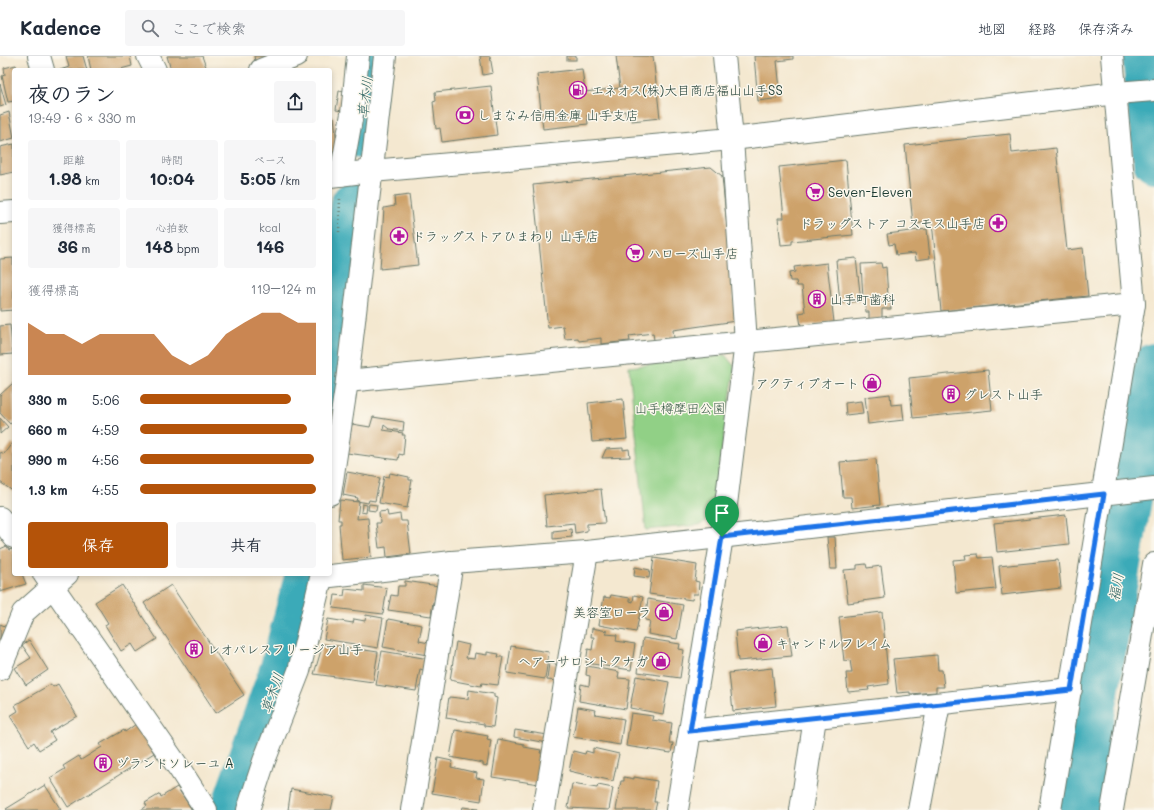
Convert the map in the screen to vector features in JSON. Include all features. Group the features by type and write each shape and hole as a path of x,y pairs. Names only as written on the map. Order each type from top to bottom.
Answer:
{"street":[{"path":"39,56 42,68"},
{"path":"148,56 154,68"},
{"path":"266,68 296,56"},
{"path":"358,56 352,114 335,176 372,171 732,139 1154,90"},
{"path":"332,481 347,381 385,56"},
{"path":"677,810 722,537 746,342 732,139 724,56"},
{"path":"1050,810 1104,494 1134,304 1120,93 1112,56"},
{"path":"0,213 12,212"},
{"path":"347,381 1134,304"},
{"path":"332,574 452,562 587,552 1154,488"},
{"path":"0,518 12,533"},
{"path":"544,810 587,552"},
{"path":"412,810 452,562"},
{"path":"1112,810 1148,638 1154,564"},
{"path":"248,810 264,761 299,671 322,576"},
{"path":"0,669 23,613 55,578 206,810"},
{"path":"690,731 1071,690"},
{"path":"919,810 940,704"},
{"path":"801,810 815,718"}],"green space":[{"name":"山手樽摩田公園","path":"725,355 735,367 711,518 699,525 646,530 629,367"}],"building":[{"path":"66,56 83,56 86,68 66,68 69,67"},
{"path":"88,56 130,56 132,66 124,68 91,68"},
{"path":"167,56 202,56 206,68 170,68"},
{"path":"254,56 275,56 255,61"},
{"path":"480,56 490,56 493,73 483,75"},
{"path":"567,56 576,56 576,60 567,60"},
{"path":"616,56 653,56 660,118 632,121 626,117 625,111 587,115 588,124 543,129 537,74 582,69 585,92 620,88"},
{"path":"754,56 793,56 793,59 777,61 781,98 758,101"},
{"path":"16,65 17,68 12,68 12,101 8,102 2,76 5,75 4,68"},
{"path":"0,84 6,105 0,107"},
{"name":"しまなみ信用金庫 山手支店","path":"491,86 497,135 442,142 440,128 436,129 433,102 436,101 435,92"},
{"path":"339,91 346,92 343,111 336,110"},
{"path":"9,112 12,128 12,139 0,142 0,115"},
{"path":"334,117 338,152 332,153 332,118"},
{"name":"ドラッグストア コスモス山手店","path":"1010,134 1012,153 1056,148 1067,250 1083,248 1088,296 941,311 932,222 913,224 905,145"},
{"path":"12,144 12,172 0,175 0,147"},
{"name":"Seven-Eleven","path":"846,160 853,235 792,241 792,244 781,245 778,218 784,218 779,167"},
{"name":"ハローズ山手店","path":"711,167 722,176 736,321 673,330 674,338 654,340 653,333 629,336 630,341 601,344 601,338 579,341 578,338 565,339 563,326 548,328 533,185"},
{"name":"ドラッグストアひまわり 山手店","path":"409,195 418,265 380,269 384,208 395,206 394,197"},
{"path":"927,229 930,258 916,260 915,253 896,255 894,244 889,245 887,234"},
{"path":"12,258 12,310 0,311 0,259"},
{"path":"856,258 861,301 840,303 836,260"},
{"name":"山手町歯科","path":"827,263 834,322 801,326 799,313 805,312 802,286 797,286 796,281 790,281 789,273 795,272 794,267"},
{"path":"881,263 882,268 886,267 888,296 890,295 891,309 882,309 882,319 869,320 869,312 866,312 865,299 863,299 861,264"},
{"path":"10,325 12,354 0,355 0,326"},
{"name":"グレスト山手","path":"988,370 992,410 913,418 909,378"},
{"path":"12,384 12,422 10,424 0,413 0,395"},
{"path":"890,394 891,405 902,404 904,420 868,424 865,397"},
{"path":"623,399 627,439 592,442 588,403"},
{"path":"861,401 863,413 846,415 845,403"},
{"path":"373,417 404,422 403,431 389,429 384,425 383,430 403,433 402,435 405,435 403,455 399,454 398,460 347,453 352,424 370,427"},
{"path":"0,418 8,427 0,434"},
{"path":"12,443 12,491 0,482 0,454 1,452 4,454"},
{"path":"623,448 623,450 629,449 630,457 602,458 606,449"},
{"path":"876,459 880,505 852,508 851,497 843,497 840,462"},
{"path":"347,472 380,478 375,501 369,500 368,503 357,501 358,498 343,495"},
{"path":"390,473 409,477 409,480 412,480 407,508 379,503 384,476 389,477"},
{"path":"601,489 605,523 587,524 587,531 575,533 574,523 547,526 544,495"},
{"path":"340,500 359,502 357,519 368,518 371,557 342,560 339,524 341,524 341,520 338,520"},
{"path":"362,504 367,505 366,513 361,512"},
{"path":"369,504 377,505 376,511 368,510"},
{"path":"387,511 388,516 400,514 401,521 407,521 411,554 387,557 386,547 379,548 376,523 380,523 379,512"},
{"path":"1066,515 1069,544 997,552 994,523"},
{"path":"571,529 572,537 553,539 553,531"},
{"path":"827,537 835,537 837,569 830,569"},
{"path":"7,546 9,550 12,549 12,576 23,576 26,584 0,592 0,549"},
{"path":"978,554 979,558 992,557 996,589 956,593 953,560 966,559 965,555"},
{"path":"654,558 697,565 695,581 699,582 698,594 693,594 692,600 649,594"},
{"path":"1058,560 1061,588 1002,595 999,566"},
{"path":"866,564 867,568 881,566 885,598 848,603 844,570 857,569 857,565"},
{"path":"635,567 650,570 649,578 634,576"},
{"path":"405,581 439,586 437,603 433,602 431,616 388,610 391,595 397,596 398,586 405,586"},
{"path":"122,585 157,639 137,652 132,644 121,651 105,625 108,623 95,602"},
{"name":"レオパレスフリージア山手","path":"171,585 244,695 216,713 144,603"},
{"path":"364,585 387,588 383,614 333,608 335,595 344,596 345,589 364,591"},
{"path":"611,595 630,598 630,601 633,602 634,595 643,597 636,632 599,625 604,597 610,598"},
{"name":"美容室ローラ","path":"648,599 683,605 677,639 648,634 650,621 645,620"},
{"path":"882,612 889,684 868,687 869,690 848,692 846,673 852,673 850,660 844,661 839,617"},
{"path":"366,615 383,618 378,648 324,639 328,619 353,623 354,619 365,621"},
{"path":"388,619 422,625 419,641 429,643 427,655 383,647"},
{"path":"0,624 7,627 0,647"},
{"name":"キャンドルフレイム","path":"788,625 792,656 738,661 735,631"},
{"path":"592,628 607,631 606,634 617,635 616,641 635,644 631,670 586,663 588,649 592,650 594,637 591,637"},
{"name":"ヘアーサロントクナガ","path":"643,638 680,644 679,649 684,650 680,678 638,672"},
{"path":"29,640 48,670 26,685 15,668 31,658 22,645"},
{"path":"456,642 469,645 466,658 474,659 475,653 487,655 487,652 499,654 498,657 503,657 498,685 482,683 481,686 450,680"},
{"path":"323,644 378,652 373,682 314,674"},
{"path":"511,646 549,652 545,679 507,673"},
{"path":"382,651 429,659 427,671 420,669 416,691 376,685"},
{"path":"937,655 938,670 942,670 944,687 936,687 936,692 910,694 910,692 897,693 893,659"},
{"path":"549,663 560,665 558,681 547,680"},
{"path":"587,666 619,672 618,678 630,679 626,709 579,701 581,684 589,686 590,676 586,675"},
{"path":"772,668 776,706 733,711 729,673"},
{"path":"636,676 669,682 663,714 630,708"},
{"path":"51,684 53,687 58,684 77,716 50,732 55,740 39,750 34,742 29,746 10,716 18,711 15,705"},
{"path":"469,690 494,694 494,697 497,698 493,727 484,726 484,724 446,718 449,697 468,699"},
{"path":"578,707 596,710 595,714 624,719 620,745 573,737"},
{"path":"631,713 653,716 652,720 672,723 669,743 673,743 671,753 626,746"},
{"name":"ヅランドソレーユ A","path":"136,724 154,753 68,807 50,778 65,769 63,766 79,756 81,760 102,747 100,744 124,730 125,732"},
{"path":"455,730 488,736 487,739 491,740 487,766 483,765 483,763 450,757"},
{"path":"515,730 548,735 547,743 514,737"},
{"path":"498,739 524,744 524,747 541,750 540,753 544,753 539,784 492,777"},
{"path":"593,748 619,754 613,781 569,771 573,751 585,754 586,751 593,753"},
{"path":"438,758 452,761 451,767 477,773 476,778 484,779 481,801 432,793"},
{"path":"624,777 634,779 634,777 657,781 654,802 657,802 655,810 616,810 621,781 624,781"},
{"path":"572,784 597,788 598,785 613,788 609,810 568,808"},
{"path":"45,785 61,810 6,809"},
{"path":"177,787 192,810 141,810 147,806 145,803 160,794 161,797"},
{"path":"291,789 334,797 331,810 288,810"},
{"path":"463,807 478,809 478,810 462,810"}],"waterway":[{"name":"草木川","path":"360,137 369,56"},
{"name":"福川","path":"1143,56 1154,162"},
{"name":"草木川","path":"332,373 352,203"},
{"name":"福川","path":"1078,810 1154,364"},
{"name":"草木川","path":"231,810 281,668 305,576"}],"place":[{"name":"エネオス(株)大目商店福山山手SS","path":"578,90"},
{"name":"しまなみ信用金庫 山手支店","path":"465,115"},
{"name":"Seven-Eleven","path":"815,192"},
{"name":"ドラッグストア コスモス山手店","path":"998,223"},
{"name":"ドラッグストアひまわり 山手店","path":"399,236"},
{"name":"ハローズ山手店","path":"635,253"},
{"name":"山手町歯科","path":"817,299"},
{"name":"アクティブオート","path":"872,383"},
{"name":"グレスト山手","path":"951,394"},
{"name":"美容室ローラ","path":"664,612"},
{"name":"キャンドルフレイム","path":"763,643"},
{"name":"レオパレスフリージア山手","path":"194,649"},
{"name":"ヘアーサロントクナガ","path":"661,661"},
{"name":"ヅランドソレーユ A","path":"103,763"}],"route":[{"path":"1104,494 1071,690 690,731 722,537 1104,494"}]}
